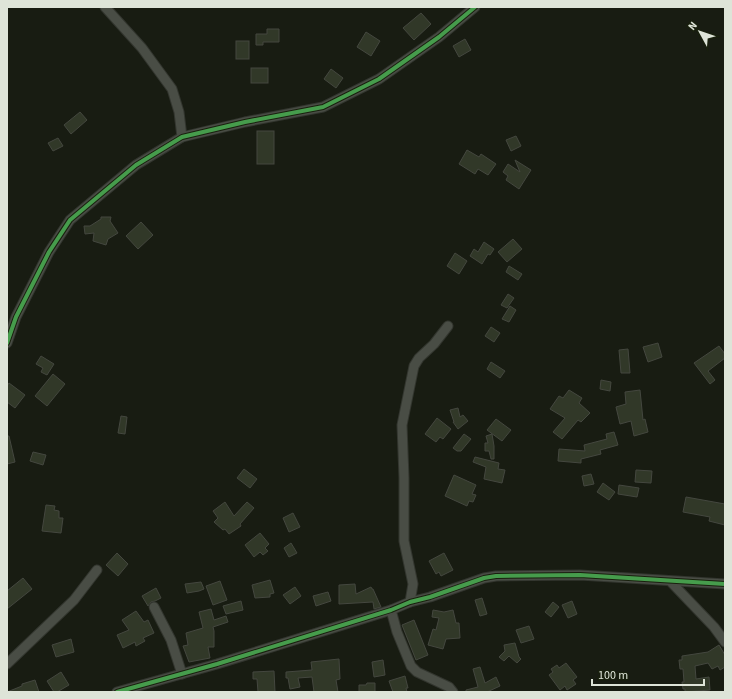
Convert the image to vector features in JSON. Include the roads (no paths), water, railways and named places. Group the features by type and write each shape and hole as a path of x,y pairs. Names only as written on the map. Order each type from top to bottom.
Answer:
{"street":[{"path":"105,7 142,48 172,89 179,112 182,137"},
{"path":"7,343 16,317 46,258 70,220 136,165 182,137 324,107 379,79 439,38 475,7"},
{"path":"410,602 413,584 404,541 402,425 414,366 419,358 434,344 448,326"},
{"path":"7,664 74,600 97,570"},
{"path":"118,692 391,610 410,602 430,597 484,578 496,576 580,575 724,582"},
{"path":"670,580 714,627 725,642"},
{"path":"154,607 171,640 182,674"},
{"path":"391,610 397,632 410,666 417,672 429,676 449,687 453,692"}]}
